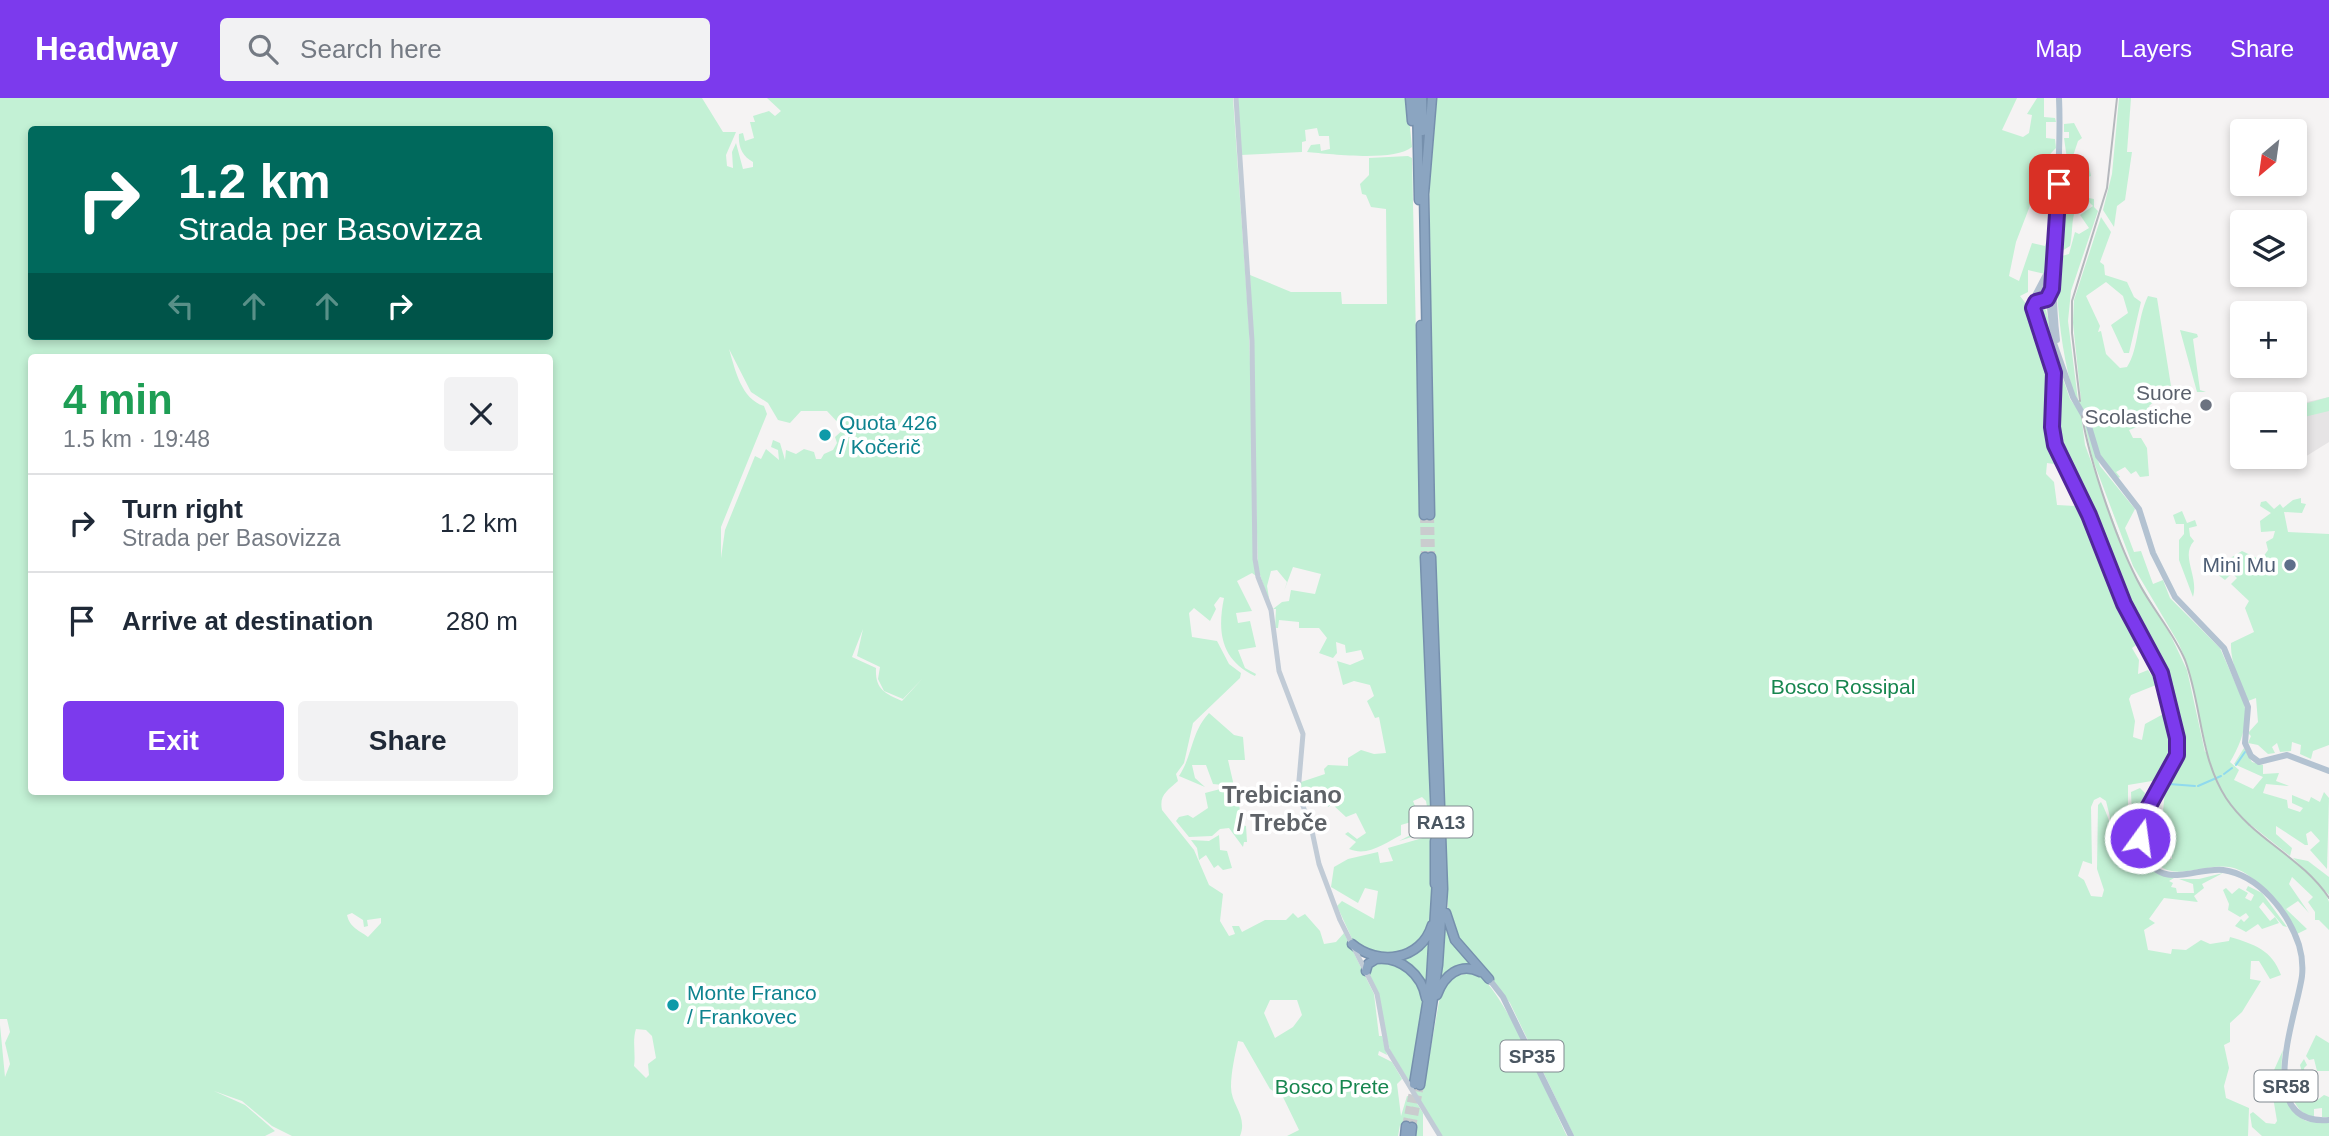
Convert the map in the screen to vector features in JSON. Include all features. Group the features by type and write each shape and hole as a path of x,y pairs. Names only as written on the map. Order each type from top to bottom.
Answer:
{"highway":[{"path":"1410,98 1422,195"},
{"path":"1417,98 1422,195"},
{"path":"1422,98 1427,515"},
{"path":"1422,195 1432,98"},
{"name":"RA13","path":"1417,1085 1424,1045 1441,926 1442,839 1428,557 1436,915 1424,1045"},
{"path":"1352,944 1367,959 1411,952 1421,944 1432,927 1435,821"},
{"path":"1442,839 1447,923 1459,946 1489,979"},
{"path":"1383,958 1410,969 1423,986 1426,999 1424,1045"},
{"path":"1366,971 1367,959"},
{"path":"1424,1045 1437,993 1447,977 1466,968 1477,970 1489,979"},
{"path":"1405,1136 1410,1130"}],"main road":[{"path":"1236,98 1252,341 1257,569 1271,613 1279,671 1303,734 1298,792 1321,869 1352,944"},
{"path":"2059,98 2061,167 2052,259 2052,289 2059,356"},
{"path":"2034,303 2052,259"},
{"path":"2041,288 2044,300 2049,306 2050,319"},
{"path":"2034,303 2044,300 2052,289"},
{"path":"2044,300 2054,308"},
{"path":"2034,303 2046,305 2059,356 2098,456 2139,509 2154,553 2172,593 2226,652 2248,708 2244,740 2248,751 2259,762 2293,756 2329,771"},
{"name":"SR58","path":"2034,303 2033,311 2053,365 2055,445 2089,515 2122,597 2161,673 2177,738 2178,749 2174,764 2156,788 2141,822 2142,847 2153,866 2171,875 2217,870 2240,875 2260,888 2281,911 2296,938 2302,968 2284,1054 2286,1084 2291,1102 2300,1115 2312,1120 2329,1120"},
{"path":"1366,971 1378,998 1387,1049 1440,1136"},
{"name":"SP35","path":"1489,979 1508,1007 1571,1136"}],"shaded area":[{"path":"2329,397 2329,442 2307,456 2307,402"}],"green space":[{"name":"Bosco Prete","path":"0,98 702,98 723,132 736,132 726,155 727,166 733,168 732,152 736,143 743,169 753,167 753,162 742,150 739,134 743,133 745,141 754,138 750,122 755,122 753,116 769,111 775,116 781,111 767,98 1233,98 1249,327 1256,576 1252,573 1237,581 1252,611 1236,613 1238,623 1250,621 1256,647 1238,650 1245,668 1256,674 1255,676 1235,662 1224,644 1221,622 1224,598 1220,597 1214,605 1216,609 1210,621 1194,608 1189,613 1192,637 1217,641 1229,664 1241,673 1240,678 1193,723 1184,763 1176,774 1178,781 1167,791 1161,805 1162,810 1194,850 1209,885 1223,894 1220,921 1229,936 1235,934 1232,926 1239,926 1242,932 1265,920 1286,920 1293,913 1298,918 1305,914 1320,931 1324,944 1336,942 1344,933 1374,994 1379,1036 1382,1036 1387,1055 1379,1051 1378,1055 1392,1062 1402,1079 1397,1084 1401,1116 1407,1096 1413,1097 1423,1113 1423,1136 1415,1136 1416,1128 1400,1125 1398,1136 1287,1136 1299,1130 1283,1097 1270,1089 1243,1042 1238,1041 1231,1087 1241,1116 1240,1136 292,1136 272,1126 242,1101 214,1091 245,1105 275,1131 265,1136 0,1136 0,1025 5,1077 10,1064 5,1043 10,1032 7,1019 0,1019","holes":["729,349 751,392 768,403 778,420 790,423 801,411 827,411 844,429 835,437 837,443 833,450 824,454 821,459 816,459 814,452 804,449 796,454 786,450 785,460 780,443 773,440 771,447 778,450 779,460 766,449 761,459 755,456 725,530 721,558 721,527 767,414 764,406 744,390","863,629 857,656 880,667 878,679 884,691 877,681 876,668 852,657","923,678 902,701 884,691 903,699","352,913 363,920 364,927 368,926 367,920 381,918 381,923 368,937 350,923 347,915","1270,1000 1297,1000 1302,1015 1293,1027 1275,1038 1264,1013","636,1029 646,1030 652,1036 656,1058 648,1064 649,1075 646,1078 634,1066"]},
{"path":"1237,98 1407,98 1412,147 1404,152 1377,156 1307,152 1311,145 1320,144 1321,151 1330,149 1329,136 1319,136 1317,128 1305,130 1306,141 1302,142 1302,152 1241,155"},
{"name":"Bosco Rossipal","path":"1435,98 2017,98 2002,130 2023,137 2029,133 2032,115 2027,114 2037,98 2044,98 2044,117 2055,118 2056,122 2046,122 2046,138 2055,139 2056,148 2048,159 2045,170 2045,175 2054,177 2053,194 2046,180 2038,183 2041,191 2035,189 2036,203 2031,203 2016,242 2009,276 2019,281 2032,243 2045,246 2053,220 2045,274 2028,270 2028,292 2020,296 2027,305 2033,334 2037,333 2053,376 2050,447 2060,472 2054,464 2047,463 2046,474 2054,482 2057,505 2075,506 2087,518 2142,641 2132,648 2139,660 2138,674 2148,670 2151,675 2158,672 2161,683 2131,695 2129,699 2135,721 2133,737 2142,740 2145,724 2167,712 2171,731 2170,756 2158,780 2128,785 2128,844 2123,842 2111,821 2106,801 2100,797 2094,800 2091,807 2092,864 2083,861 2078,876 2084,880 2091,896 2102,897 2104,890 2097,869 2098,805 2101,802 2118,843 2129,847 2133,842 2131,792 2140,788 2145,793 2139,833 2142,854 2159,871 2174,878 2169,881 2173,883 2171,887 2176,888 2177,893 2194,893 2193,884 2179,879 2199,879 2223,873 2202,884 2204,888 2194,896 2198,902 2164,898 2149,919 2155,923 2144,930 2148,950 2171,954 2172,949 2186,950 2201,940 2210,944 2229,941 2230,937 2261,949 2277,966 2281,975 2270,979 2259,961 2251,961 2250,979 2261,981 2242,1012 2230,1023 2230,1042 2224,1045 2229,1068 2224,1086 2226,1098 2249,1108 2248,1136 1574,1136 1510,1003 1454,933 1448,912 1443,788 1422,558 1432,833 1432,918 1423,940 1404,953 1378,955 1354,943 1337,906 1342,901 1374,919 1378,891 1365,888 1358,903 1331,887 1334,867 1348,859 1378,852 1380,863 1393,861 1388,848 1426,837 1424,833 1399,841 1430,825 1426,801 1422,797 1413,801 1423,826 1413,830 1411,822 1401,825 1401,835 1376,848 1356,851 1349,849 1356,842 1345,834 1348,832 1357,839 1366,833 1356,813 1346,817 1332,804 1328,807 1325,798 1315,801 1314,795 1323,793 1325,797 1325,789 1301,792 1301,782 1325,774 1324,769 1328,765 1348,766 1348,758 1361,750 1374,754 1386,753 1379,717 1375,718 1367,701 1374,696 1370,685 1354,681 1343,685 1337,661 1350,665 1364,659 1361,650 1346,653 1345,645 1336,642 1337,653 1333,658 1319,653 1327,638 1319,628 1299,628 1299,622 1279,620 1278,628 1275,628 1276,609 1273,609 1282,602 1289,601 1291,590 1315,594 1321,574 1293,567 1284,591 1287,582 1277,570 1271,571 1267,586 1270,604 1258,569 1250,275 1291,292 1341,292 1342,304 1387,304 1386,209 1371,207 1366,195 1362,194 1360,184 1369,175 1369,158 1412,158 1420,514 1434,515 1429,158"},
{"path":"2119,98 2131,98 2127,152 2132,152 2125,200 2117,206 2114,227 2103,210 2112,174"},
{"path":"2074,123 2082,138 2078,141 2073,156 2088,162 2091,176 2085,178 2084,197 2094,199 2094,207 2098,211 2071,291 2068,321 2078,400 2081,400 2073,323 2074,300 2101,217 2111,232 2100,262 2104,265 2105,275 2127,282 2134,297 2141,302 2129,353 2124,353 2111,325 2128,313 2123,296 2106,282 2086,296 2100,326 2098,332 2101,331 2106,354 2120,368 2127,367 2131,360 2148,296 2157,298 2171,386 2149,406 2155,417 2149,421 2145,417 2141,420 2142,425 2129,430 2133,438 2141,438 2147,448 2149,476 2140,477 2136,471 2131,474 2125,467 2116,472 2120,477 2116,479 2086,427 2068,373 2059,318 2055,258 2069,254 2075,232 2079,234 2089,228 2080,215 2093,206 2085,198 2076,207 2070,246 2057,254 2063,202 2070,202 2072,187 2064,186 2065,167 2077,174 2080,167 2067,159 2064,138 2069,138 2069,132 2064,132 2064,124"},
{"path":"2040,306 2046,310 2062,376 2070,399 2081,414 2085,445 2130,566 2170,634 2187,670 2205,752 2207,751 2188,667 2179,644 2133,566 2093,460 2083,418 2100,466 2135,509 2125,528 2134,552 2141,551 2153,584 2163,580 2170,598 2220,648 2244,703 2243,734 2230,762 2239,770 2234,780 2253,789 2263,777 2234,764 2244,748 2252,762 2263,765 2263,774 2279,773 2276,781 2289,786 2266,784 2263,793 2287,800 2288,808 2300,812 2303,808 2292,803 2292,795 2309,802 2311,797 2320,802 2324,792 2329,798 2327,869 2310,850 2320,841 2311,831 2306,834 2308,845 2305,845 2276,826 2276,834 2292,848 2290,856 2249,826 2294,861 2325,892 2329,902 2329,930 2319,920 2315,920 2315,912 2308,902 2313,897 2292,877 2289,884 2309,913 2298,901 2286,909 2307,929 2297,934 2264,890 2239,870 2216,867 2179,872 2158,865 2150,854 2145,831 2159,793 2157,835 2168,859 2172,859 2168,825 2162,821 2165,791 2162,788 2178,767 2183,749 2168,679 2118,576 2092,514 2059,451 2056,427 2058,375 2036,310"},
{"path":"2180,330 2197,334 2198,337 2193,339 2200,390 2206,392 2197,392"},
{"path":"2329,397 2329,411 2307,416 2307,403"},
{"path":"2301,498 2301,503 2306,504 2302,513 2284,512 2288,532 2329,534 2329,745 2313,751 2311,759 2300,754 2301,745 2292,742 2291,751 2280,752 2277,743 2272,747 2275,753 2268,754 2258,745 2248,743 2251,736 2248,733 2258,722 2256,698 2248,701 2234,665 2231,643 2254,632 2245,608 2249,601 2231,584 2237,578 2232,573 2225,580 2217,574 2223,567 2232,572 2236,567 2227,560 2242,551 2261,560 2268,550 2266,542 2273,538 2275,531 2261,532 2260,521 2271,513 2260,506 2261,502 2266,501 2274,509 2280,504 2283,508 2293,500"},
{"path":"2182,511 2187,523 2195,520 2197,526 2189,528 2194,541 2189,553 2194,582 2193,597 2179,560 2179,540 2184,534 2184,524 2176,524 2173,515"},
{"path":"1209,713 1234,735 1243,737 1245,760 1228,760 1234,786 1213,784 1206,765 1192,765 1195,778 1205,787 1179,776 1199,728"},
{"path":"1228,787 1224,792 1227,804 1239,804 1242,825 1246,826 1247,842 1244,842 1243,847 1229,828 1220,829 1212,836 1189,837 1176,821 1179,817 1188,815 1193,818 1208,808 1205,793"},
{"path":"1219,835 1220,850 1227,851 1232,868 1223,870 1218,865 1214,868 1206,855 1199,860 1197,848 1191,840 1209,841"},
{"path":"2293,858 2308,861 2329,877 2329,895"},
{"path":"2248,886 2262,893 2287,927 2283,926 2263,902 2259,907 2270,921 2275,917 2279,923 2262,929 2258,924 2246,932 2235,926 2241,919 2244,922 2249,917 2246,913 2240,917 2228,910 2229,904 2223,890 2226,888 2232,894 2239,888 2248,893 2245,898 2251,901 2254,895 2246,890"},
{"path":"1445,922 1456,945 1477,968 1472,966 1439,984"},
{"path":"1430,939 1427,987 1398,960"},
{"path":"1384,960 1411,972 1424,994 1424,1086 1440,996 1452,977 1474,972 1486,982 1512,1021 1567,1136 1442,1136 1390,1050 1369,971 1371,964"},
{"path":"2316,1035 2329,1043 2329,1071 2317,1071 2314,1059 2309,1060 2306,1056"},
{"path":"2283,1050 2282,1080 2292,1108 2306,1121 2329,1123 2329,1136 2262,1136 2252,1127 2250,1114 2253,1112 2266,1123 2275,1124 2277,1121 2270,1079"},
{"path":"2304,1059 2307,1065 2304,1068 2306,1082 2316,1079 2315,1087 2310,1093 2316,1101 2324,1095 2329,1097 2329,1117 2322,1117 2322,1108 2314,1109 2314,1117 2302,1112 2291,1095 2302,1092 2298,1077 2303,1076 2300,1065"}],"waterway":[{"path":"2236,765 2245,752"},
{"path":"2224,774 2232,768"},
{"path":"2198,786 2221,776"},
{"path":"2169,784 2195,786"}],"tunnel":[{"path":"1424,515 1425,557"},
{"path":"1430,515 1431,557"},
{"path":"1412,1127 1420,1085"},
{"path":"1406,1126 1414,1087"}],"railway":[{"path":"2080,401 2072,333 2072,301 2107,188 2117,98"},
{"path":"2082,416 2098,480 2123,549 2141,587 2185,660 2217,782 2237,812 2305,871 2329,898"}],"place":[{"name":"Suore Scolastiche","path":"2206,405"},
{"name":"Quota 426 / Kočerič","path":"825,435"},
{"name":"Mini Mu","path":"2290,565"},
{"name":"Monte Franco / Frankovec","path":"673,1005"}],"district":[{"name":"Trebiciano / Trebče","path":"1282,809"}],"route":[{"path":"2059,184 2052,256 2052,289 2047,299 2036,302 2033,308 2052,358 2055,393 2052,427 2055,445 2089,515 2124,604 2161,673 2177,738 2178,749 2174,764 2156,788 2141,822 2140,838"}]}
